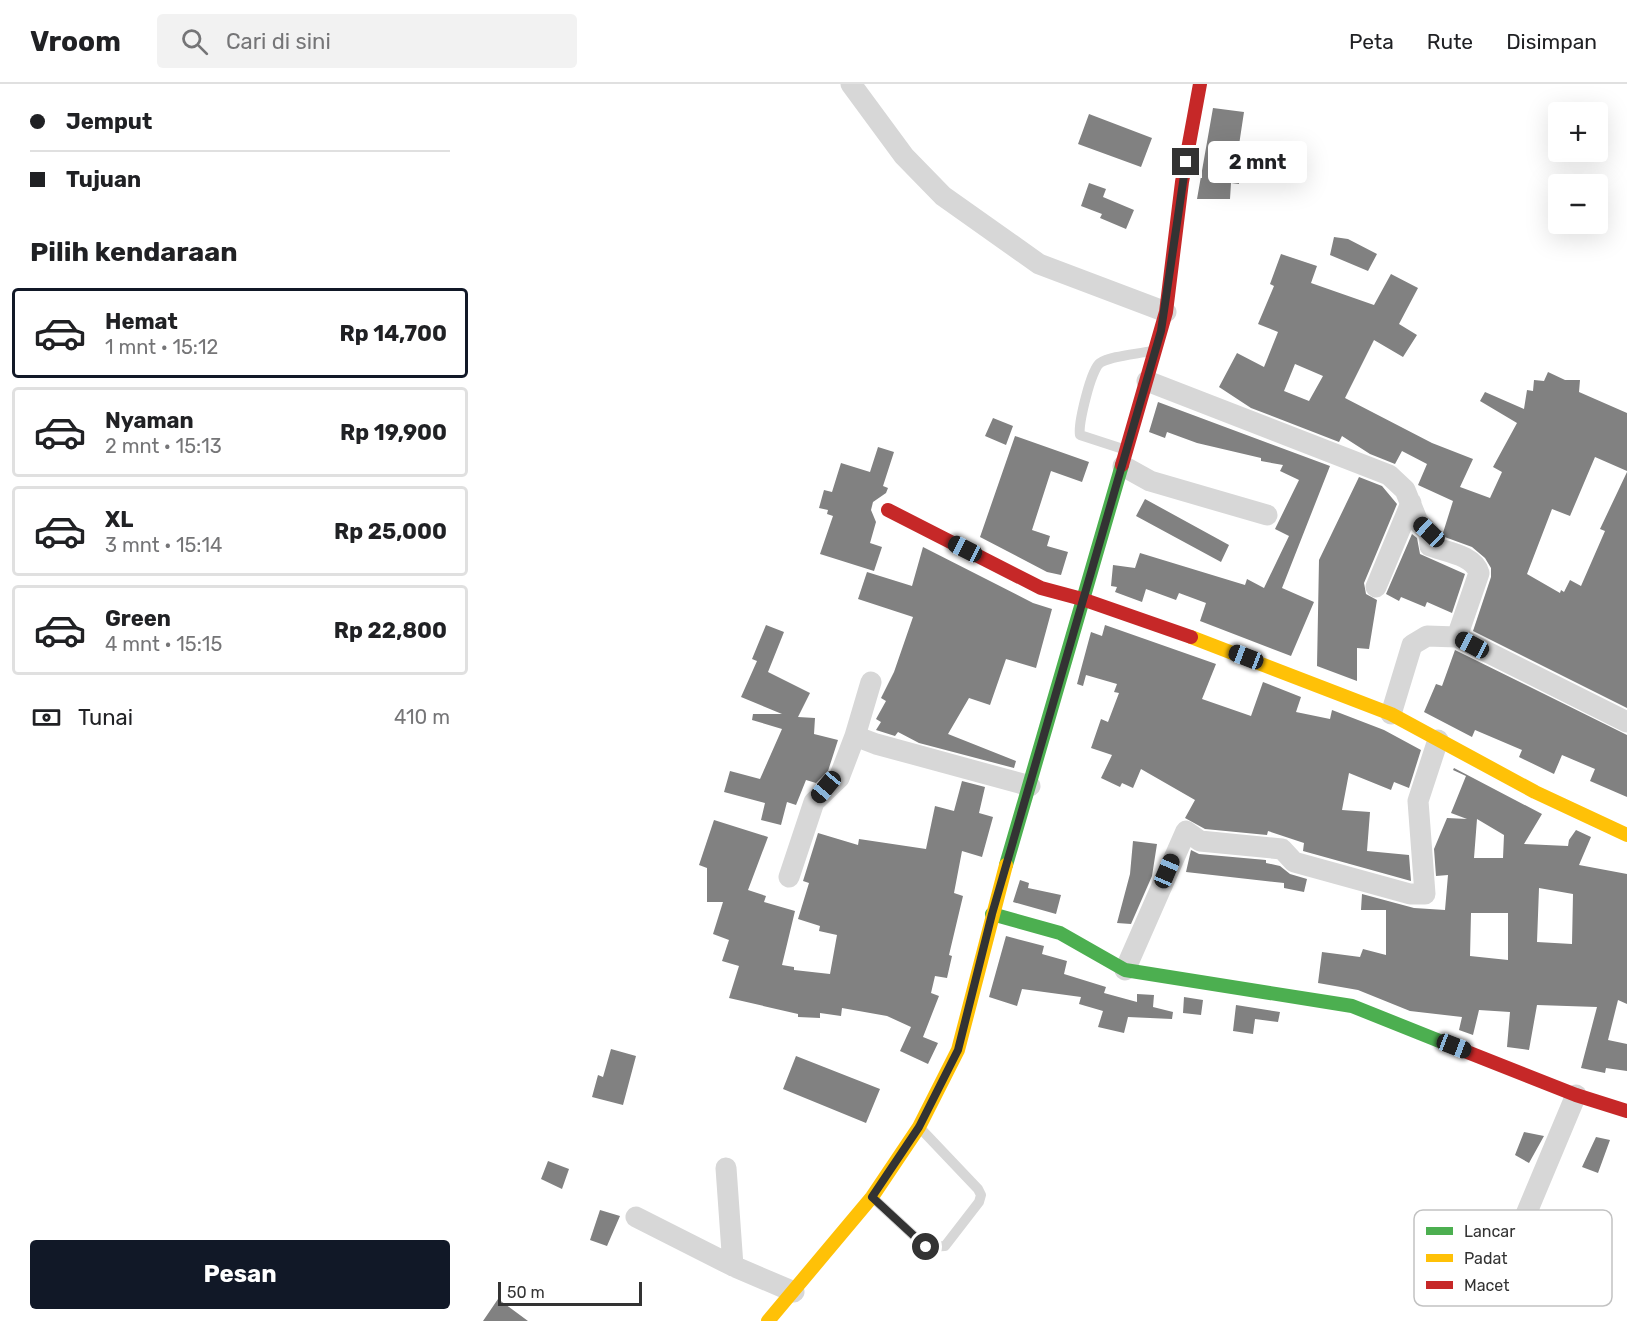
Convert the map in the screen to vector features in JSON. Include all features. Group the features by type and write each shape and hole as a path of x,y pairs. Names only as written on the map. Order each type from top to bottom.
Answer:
{"street":[{"path":"851,84 904,156 943,196 1039,264 1166,312"},
{"path":"768,1321 872,1197 919,1127 958,1050 992,914 1166,312 1182,182 1200,84"},
{"path":"1147,381 1389,475 1405,490 1418,522 1429,532 1430,546 1469,560 1477,566 1479,573 1457,637"},
{"path":"1125,458 1150,481 1267,515"},
{"path":"1376,586 1411,503"},
{"path":"888,510 1041,588 1083,599 1225,649 1391,714 1535,792 1627,835"},
{"path":"1391,714 1412,645 1427,636 1457,637 1627,722"},
{"path":"789,877 814,802 838,778 855,736 871,682"},
{"path":"855,736 876,744 1030,786"},
{"path":"1125,970 1186,831 1200,841 1282,849 1294,862 1410,894 1425,894 1419,801 1438,740"},
{"path":"992,914 1060,933 1125,970 1352,1006 1576,1095 1627,1111"},
{"path":"1528,1210 1576,1095"},
{"path":"726,1168 733,1266"},
{"path":"636,1217 733,1266 794,1292"}],"lane":[{"path":"1125,458 1080,435 1080,422 1095,369 1106,360 1156,350"},
{"path":"872,1197 926,1247 935,1248 945,1246 979,1202 981,1195 978,1189 919,1127"}],"building":[{"path":"1213,108 1244,112 1239,145 1239,184 1231,183 1230,199 1197,199"},
{"path":"1089,114 1152,138 1141,167 1078,144"},
{"path":"1089,183 1106,189 1103,197 1134,210 1126,229 1100,218 1102,214 1081,206"},
{"path":"1334,237 1348,239 1377,254 1368,271 1330,255"},
{"path":"1281,254 1317,266 1311,283 1374,305 1391,274 1418,288 1399,324 1417,335 1403,357 1374,340 1345,398 1432,443 1473,459 1460,487 1490,498 1502,472 1493,467 1517,423 1480,401 1485,392 1524,409 1527,390 1533,391 1534,380 1544,381 1548,372 1565,380 1580,380 1579,392 1627,413 1627,471 1595,457 1570,516 1552,509 1527,574 1560,593 1561,590 1564,592 1570,580 1581,586 1605,531 1600,529 1627,472 1627,708 1473,631 1491,577 1491,568 1485,558 1472,547 1442,536 1453,501 1418,485 1427,464 1402,451 1395,464 1370,454 1342,436 1339,442 1251,408 1219,387 1237,353 1264,367 1278,332 1258,324 1274,286 1270,284","holes":["1295,364 1323,376 1309,401 1284,391"]},
{"path":"1158,402 1330,466 1282,588 1314,602 1291,656 1200,621 1206,603 1179,593 1176,600 1146,589 1142,602 1115,592 1117,587 1111,586 1113,565 1135,568 1140,553 1245,585 1247,579 1264,588 1289,536 1275,529 1299,480 1280,471 1283,465 1197,443 1167,432 1165,438 1149,432"},
{"path":"993,418 1013,426 1006,445 985,436"},
{"path":"1015,436 1089,462 1082,482 1051,471 1032,530 1050,536 1047,546 1068,552 1061,575 1047,572 980,537"},
{"path":"878,447 894,452 883,486 888,488 886,493 873,502 871,510 876,522 870,543 882,547 874,571 820,554 833,516 827,514 828,510 819,508 824,490 832,492 841,463 870,472"},
{"path":"1359,477 1382,486 1397,504 1364,583 1366,594 1377,600 1369,649 1357,648 1357,681 1317,666 1319,560"},
{"path":"1145,499 1229,545 1221,562 1136,516"},
{"path":"1412,534 1417,538 1420,554 1465,574 1452,613 1427,602 1425,607 1401,597 1399,601 1386,594"},
{"path":"923,547 1033,603 1052,609 1036,668 1006,659 990,705 969,698 948,734 1016,761 1014,768 919,743 898,732 895,736 876,730 881,722 876,719 886,701 881,698 894,672 913,617 858,599 867,572 912,586"},
{"path":"766,625 784,632 768,672 810,693 798,717 815,718 814,734 838,740 828,771 816,783 806,780 796,805 787,802 781,825 761,820 765,803 724,792 730,771 760,779 782,729 752,720 753,714 782,714 741,697 757,661 752,659"},
{"path":"1105,625 1216,664 1202,699 1251,716 1263,682 1301,697 1296,712 1330,719 1332,710 1384,730 1421,750 1409,788 1394,782 1391,790 1349,773 1342,810 1370,812 1367,851 1409,855 1411,881 1303,851 1304,843 1268,831 1267,835 1205,829 1185,818 1195,800 1141,769 1133,788 1122,783 1120,787 1101,778 1112,755 1091,748 1101,719 1108,722 1119,693 1114,692 1117,684 1086,675 1083,686 1077,684 1091,632 1102,636"},
{"path":"1455,650 1627,735 1627,797 1590,781 1595,769 1562,755 1554,774 1519,757 1522,750 1475,730 1472,737 1424,712 1436,684 1442,686"},
{"path":"1454,768 1542,814 1524,844 1568,846 1576,830 1591,837 1579,865 1627,874 1627,1004 1618,1000 1608,1040 1627,1044 1627,1071 1606,1068 1605,1073 1581,1068 1597,1007 1537,1005 1529,1050 1507,1047 1510,1012 1479,1010 1473,1035 1459,1030 1462,1017 1410,1011 1358,990 1318,983 1322,952 1360,957 1363,949 1386,955 1386,910 1361,910 1362,894 1414,908 1445,910 1448,875 1436,876 1434,849 1447,818 1467,819 1451,813 1466,776 1453,770","holes":["1477,819 1504,835 1503,858 1474,858","1539,888 1573,894 1572,944 1537,942","1471,913 1508,913 1508,960 1470,956"]},
{"path":"962,781 985,787 979,813 993,817 982,857 962,851 954,893 963,896 949,955 952,956 947,978 935,976 931,993 939,996 923,1037 938,1043 928,1064 900,1051 911,1027 887,1016 842,1008 841,1016 820,1013 820,1018 798,1017 798,1014 729,998 739,966 722,961 729,940 713,934 723,902 707,902 707,868 699,865 714,820 768,837 748,890 766,896 764,902 795,911 782,965 794,967 794,970 830,974 837,935 819,931 820,926 798,919 809,883 803,881 818,833 858,845 859,839 926,849 935,806 954,811"},
{"path":"1133,841 1157,844 1152,876 1131,924 1117,923 1130,874"},
{"path":"1191,850 1199,854 1266,860 1266,863 1280,866 1290,874 1307,879 1304,892 1284,888 1284,883 1186,872"},
{"path":"1020,880 1029,883 1028,888 1061,895 1056,914 1013,902"},
{"path":"1006,936 1044,946 1042,954 1067,961 1064,974 1106,987 1104,993 1137,1002 1137,994 1154,995 1153,1007 1173,1012 1172,1019 1128,1017 1124,1033 1098,1027 1103,1011 1079,1004 1081,997 1022,989 1017,1006 989,997"},
{"path":"1184,997 1203,1000 1201,1015 1183,1013"},
{"path":"1236,1005 1280,1012 1278,1022 1255,1019 1253,1034 1233,1031"},
{"path":"611,1049 636,1056 623,1105 592,1097 598,1075 603,1077"},
{"path":"796,1056 880,1089 866,1123 783,1089"},
{"path":"1524,1132 1544,1136 1529,1163 1515,1155"},
{"path":"1596,1137 1610,1140 1598,1173 1582,1167"},
{"path":"548,1161 569,1169 562,1189 541,1179"},
{"path":"600,1210 620,1216 607,1246 590,1240"},
{"path":"498,1299 528,1321 483,1321"}],"traffic: fast":[{"path":"1006,865 1122,465"},
{"path":"992,914 1060,933 1125,970 1352,1006 1452,1046"}],"traffic: slow":[{"path":"1191,637 1391,714 1535,792 1627,835"},
{"path":"768,1321 872,1197 919,1127 958,1050 1006,865"}],"traffic: jam":[{"path":"1122,465 1166,312 1182,182 1200,84"},
{"path":"888,510 1041,588 1082,599 1191,637"},
{"path":"1452,1046 1576,1095 1627,1111"}],"route":[{"path":"926,1247 872,1197 919,1127 958,1050 992,914 1124,466 1126,449 1166,312 1186,162"}]}
